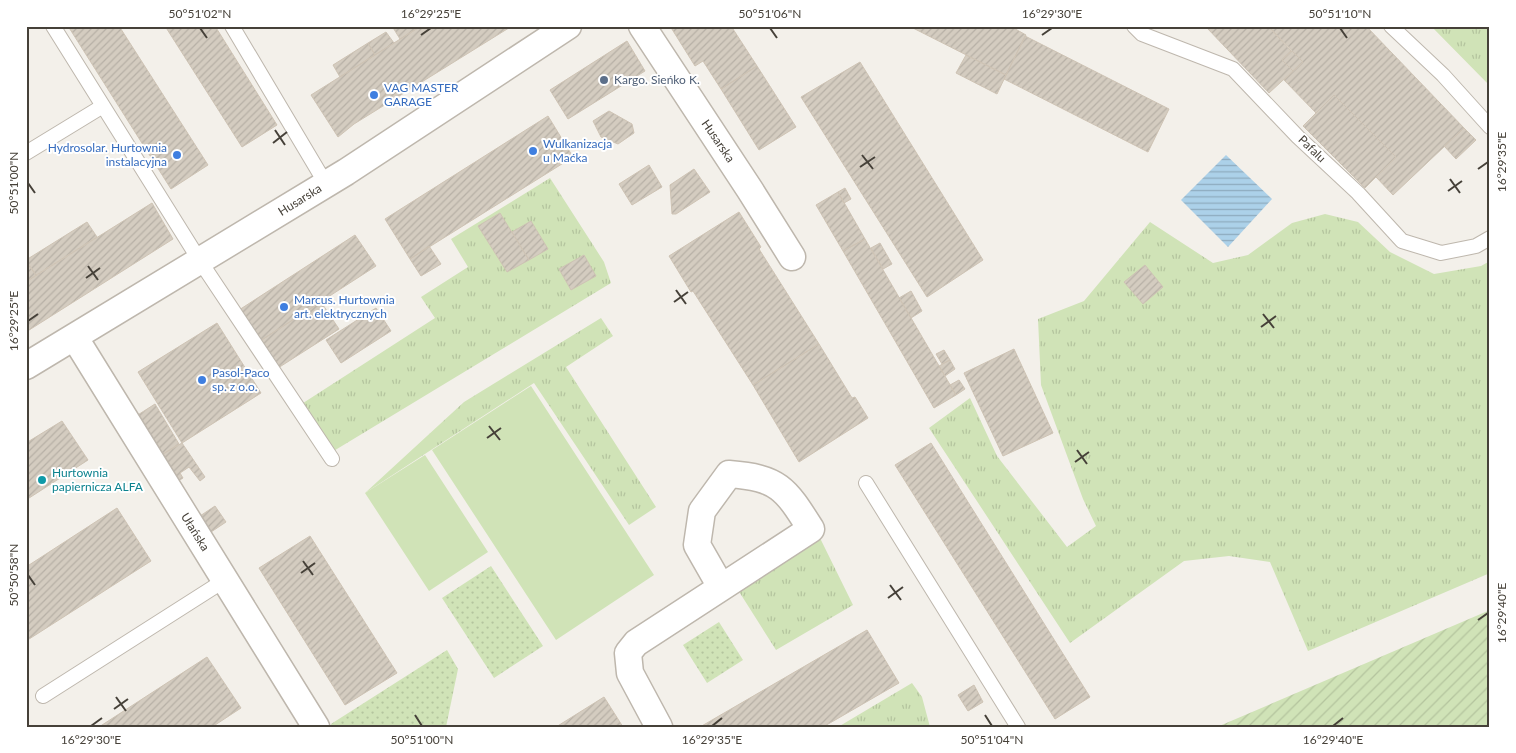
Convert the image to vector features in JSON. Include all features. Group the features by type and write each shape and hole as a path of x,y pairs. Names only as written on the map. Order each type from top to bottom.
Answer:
{"street":[{"name":"Husarska","path":"26,366 326,184 568,26"},
{"name":"Husarska","path":"642,26 792,257"},
{"name":"Ułańska","path":"75,338 316,727"},
{"path":"659,727 630,673 628,653 636,643 811,530 789,494 759,476 729,474 702,511 697,545 721,587"}],"lane":[{"path":"53,26 200,261 332,459"},
{"path":"232,26 326,184"},
{"name":"Pafalu","path":"1134,26 1142,34 1233,69 1298,137 1358,193 1402,241 1441,253 1476,246 1490,238"},
{"path":"1391,26 1443,75 1490,127"},
{"path":"26,153 102,106"},
{"path":"866,483 1018,727"},
{"path":"43,696 225,580"}],"green space":[{"path":"1431,26 1490,26 1490,86"},
{"path":"550,178 604,262 611,283 332,452 300,405 435,318 421,297 468,267 451,239"},
{"path":"1325,214 1358,222 1390,252 1434,274 1481,266 1490,261 1490,573 1308,651 1270,562 1229,556 1184,561 1070,643 929,428 970,398 997,456 1067,547 1096,526 1083,499 1041,385 1038,319 1084,301 1150,222 1213,263 1248,255 1292,223"},
{"path":"601,318 613,336 566,367 656,507 629,525 534,383 365,493 464,402"},
{"path":"531,386 654,575 556,640 432,450"},
{"path":"425,455 488,552 429,591 365,493"},
{"path":"820,538 853,605 776,650 738,590"},
{"path":"491,566 543,646 494,678 442,598"},
{"path":"1490,610 1490,727 1217,727"},
{"path":"719,622 743,660 707,683 683,645"},
{"path":"447,650 458,669 446,727 332,727 331,724"},
{"path":"912,683 922,697 930,727 838,727"}],"water":[{"path":"1226,155 1272,199 1228,247 1181,200"}],"building":[{"path":"68,26 119,26 208,165 171,189"},
{"path":"165,26 215,26 277,125 242,147"},
{"path":"392,26 421,26 400,39"},
{"path":"421,26 512,26 354,124 338,137 311,95"},
{"path":"670,26 731,26 757,66 721,89 703,61 695,66"},
{"path":"909,26 1010,26 1026,35 1006,75"},
{"path":"1209,26 1268,26 1291,51 1282,60 1293,71 1269,93 1207,28"},
{"path":"1268,26 1366,26 1464,128 1393,195 1376,177 1396,157 1334,95 1316,113 1284,80 1303,62"},
{"path":"386,32 394,43 375,55 368,43"},
{"path":"1025,36 1169,109 1148,152 1004,79"},
{"path":"627,41 645,71 568,119 550,90"},
{"path":"368,43 375,55 340,77 333,65"},
{"path":"1292,51 1303,62 1293,71 1282,60"},
{"path":"966,55 1006,75 997,94 956,73"},
{"path":"860,62 983,260 927,297 801,97"},
{"path":"757,66 796,127 759,150 721,89"},
{"path":"1334,95 1396,157 1365,188 1303,126"},
{"path":"609,111 632,124 634,133 618,144 601,137 593,121"},
{"path":"548,116 573,157 410,259 385,219"},
{"path":"1464,128 1476,140 1456,159 1444,146"},
{"path":"649,165 662,187 632,205 619,184"},
{"path":"694,169 710,192 676,214 672,214 670,185"},
{"path":"845,188 851,199 844,203 838,192"},
{"path":"838,192 865,239 843,251 816,205"},
{"path":"152,203 173,239 26,332 26,282"},
{"path":"739,212 761,247 759,249 819,344 753,385 669,256"},
{"path":"500,213 529,260 507,272 478,226"},
{"path":"531,221 548,249 529,260 512,232"},
{"path":"87,222 97,237 36,275 26,260"},
{"path":"355,235 376,266 260,341 239,310"},
{"path":"865,239 956,395 934,408 843,251"},
{"path":"880,243 892,264 883,269 871,248"},
{"path":"429,246 441,264 421,276 410,259"},
{"path":"584,255 596,276 571,290 559,269"},
{"path":"26,262 36,275 26,282"},
{"path":"1145,265 1163,287 1143,304 1124,282"},
{"path":"911,291 922,311 911,318 899,298"},
{"path":"321,302 339,329 278,368 260,341"},
{"path":"376,308 391,331 341,363 326,340"},
{"path":"217,323 261,393 182,443 138,372"},
{"path":"819,344 852,398 855,397 868,418 799,462 753,385"},
{"path":"1014,349 1053,433 1003,456 964,373"},
{"path":"944,350 950,360 942,364 936,354"},
{"path":"950,360 955,369 945,376 939,366"},
{"path":"959,380 965,389 956,395 950,385"},
{"path":"155,404 179,444 158,457 133,418"},
{"name":"Hurtownia papiernicza ALFA","path":"62,421 88,460 26,500 26,443"},
{"path":"182,443 205,477 200,481 189,467 180,473 183,478 175,483 160,456"},
{"path":"931,443 1090,697 1055,719 895,465"},
{"path":"215,506 226,522 205,536 194,520"},
{"path":"117,508 151,561 26,641 26,567"},
{"path":"310,536 397,673 345,705 259,568"},
{"path":"867,630 899,683 823,727 700,727"},
{"path":"207,657 241,708 212,727 99,727"},
{"path":"974,685 983,702 968,711 958,695"},
{"path":"604,697 623,727 556,727"}],"place":[{"name":"Kargo. Sieńko K.","path":"604,80"},
{"name":"VAG MASTER GARAGE","path":"374,95"},
{"name":"Wulkanizacja u Maćka","path":"533,151"},
{"name":"Hydrosolar. Hurtownia instalacyjna","path":"177,155"},
{"name":"Marcus. Hurtownia art. elektrycznych","path":"284,307"},
{"name":"Pasol-Paco sp. z o.o.","path":"202,380"},
{"name":"Hurtownia papiernicza ALFA","path":"42,480"}]}
